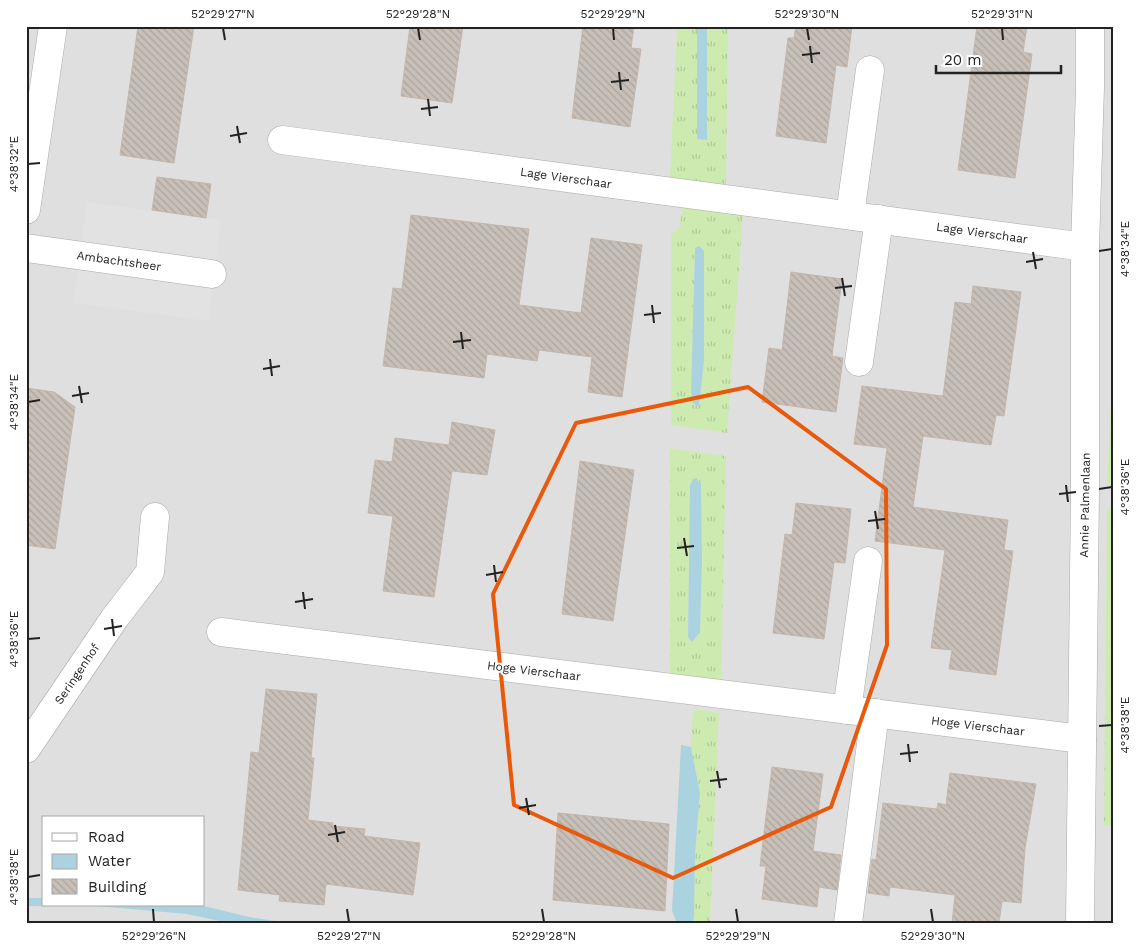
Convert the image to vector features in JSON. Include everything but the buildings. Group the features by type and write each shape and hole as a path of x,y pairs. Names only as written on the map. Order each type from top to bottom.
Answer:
{"street":[{"path":"26,210 53,26"},
{"name":"Annie Palmenlaan","path":"1080,923 1086,247 1102,86 1090,26"},
{"path":"850,215 870,70"},
{"name":"Lage Vierschaar","path":"282,140 1086,247"},
{"path":"859,362 879,219"},
{"name":"Ambachtsheer","path":"26,248 212,274"},
{"name":"Seringenhof","path":"26,749 114,619 150,572 155,517"},
{"path":"846,710 868,561"},
{"name":"Hoge Vierschaar","path":"221,632 1082,739"},
{"path":"848,923 875,713"}],"highlighted area":[{"path":"748,387 886,489 887,645 831,807 673,878 514,805 493,594 576,423"}],"shaded area":[{"path":"26,26 1113,26 1113,923 26,923"},
{"path":"87,202 221,220 208,321 73,303"}],"green space":[{"path":"677,26 697,26 697,139 707,139 707,26 728,26 726,184 670,179"},
{"path":"683,207 743,214 727,433 671,425 671,234 679,228","holes":["699,246 704,251 704,361 699,405 693,403 691,392 695,249"]},
{"path":"1113,362 1113,484 1107,483"},
{"path":"670,448 726,456 721,684 670,679","holes":["694,479 701,483 702,561 700,632 692,641 688,637 690,485"]},
{"path":"1107,508 1113,509 1113,826 1104,825"},
{"path":"693,709 719,713 710,923 692,923 694,917 695,855 700,793 691,747"}],"water":[{"path":"697,26 707,26 707,140 697,139"},
{"path":"699,246 704,251 704,361 699,406 693,403 691,392 695,248"},
{"path":"694,478 701,483 702,561 700,632 692,642 688,637 690,485"},
{"path":"681,745 691,747 700,793 695,855 694,917 692,923 677,923 672,911"},
{"path":"26,898 42,898 42,906 26,906"},
{"path":"97,906 204,906 249,917 288,923 229,923 187,914"}]}
